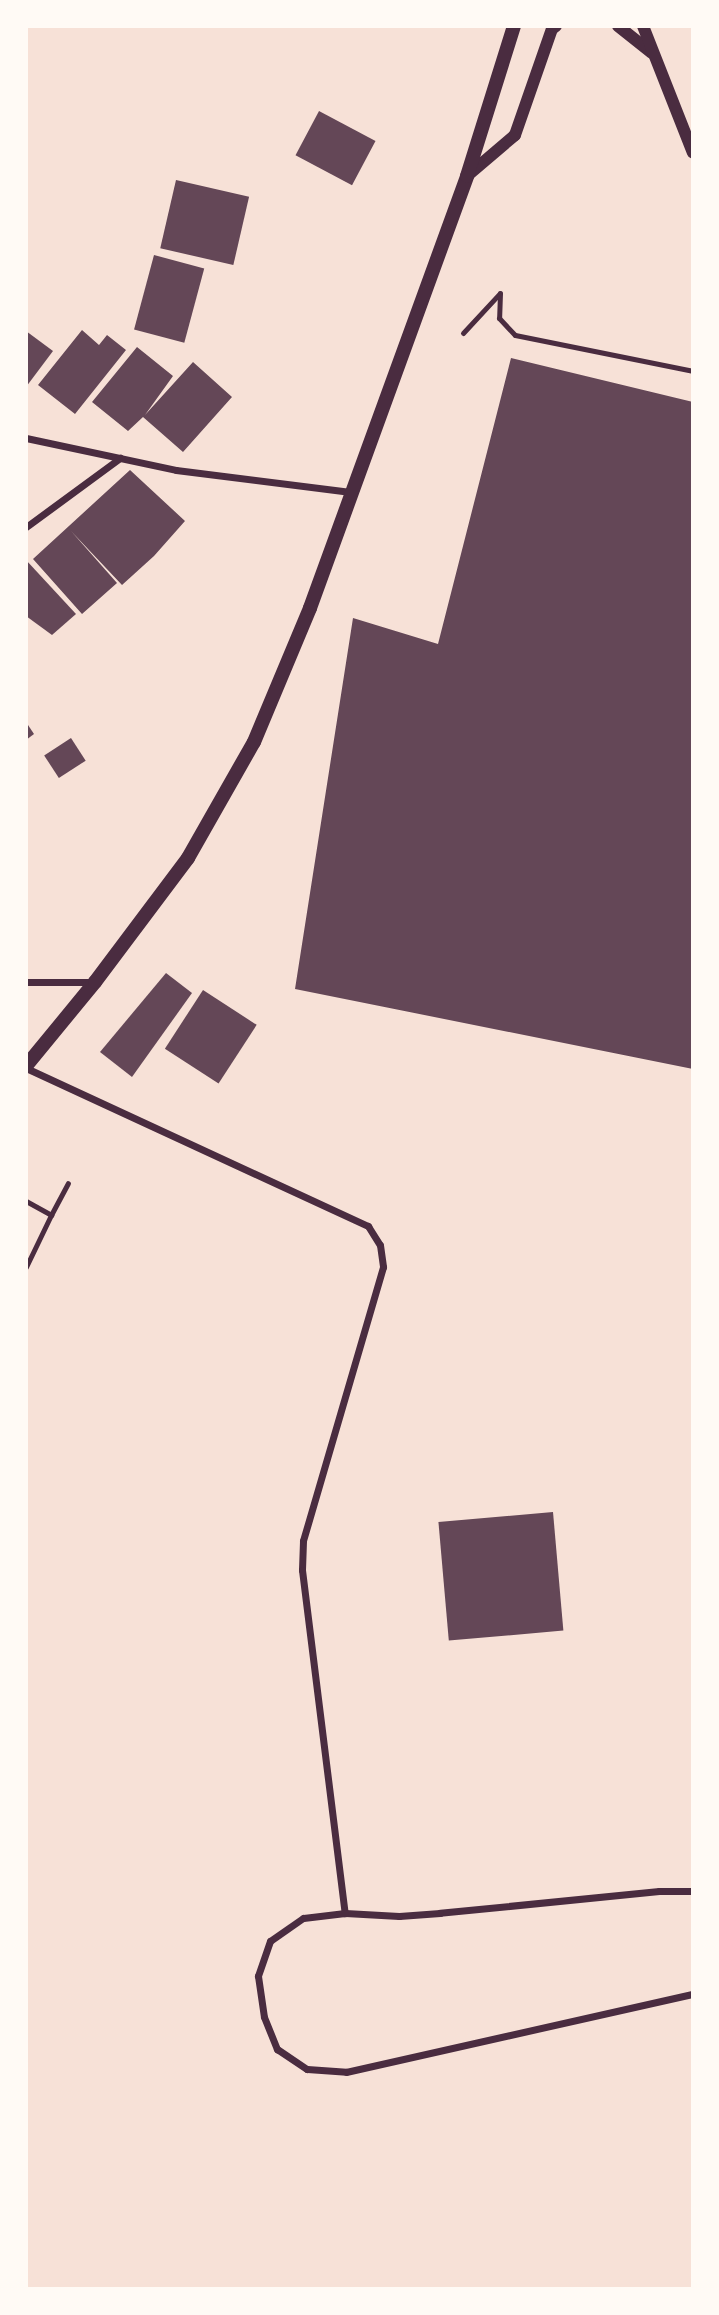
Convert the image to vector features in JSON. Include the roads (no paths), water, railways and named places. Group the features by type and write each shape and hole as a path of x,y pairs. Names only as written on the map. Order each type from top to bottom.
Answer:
{"main road":[{"path":"26,1067 95,982 188,858 254,742 310,608 467,176 514,26"}],"street":[{"path":"467,176 515,135 552,29 556,26"},
{"path":"618,26 655,56"},
{"path":"643,26 693,153"},
{"path":"26,438 176,470 351,492"},
{"path":"26,527 120,458"},
{"path":"26,982 95,982"},
{"path":"26,1067 368,1226 380,1245 383,1267 303,1541 302,1570 345,1913"},
{"path":"693,1891 659,1891 399,1916 345,1913 303,1918 270,1941 258,1976 264,2017 277,2049 307,2068 346,2072 693,1994"}],"lane":[{"path":"463,333 500,293 499,318 515,335 693,371"},
{"path":"26,1266 68,1183"},
{"path":"26,1202 51,1215"}]}
